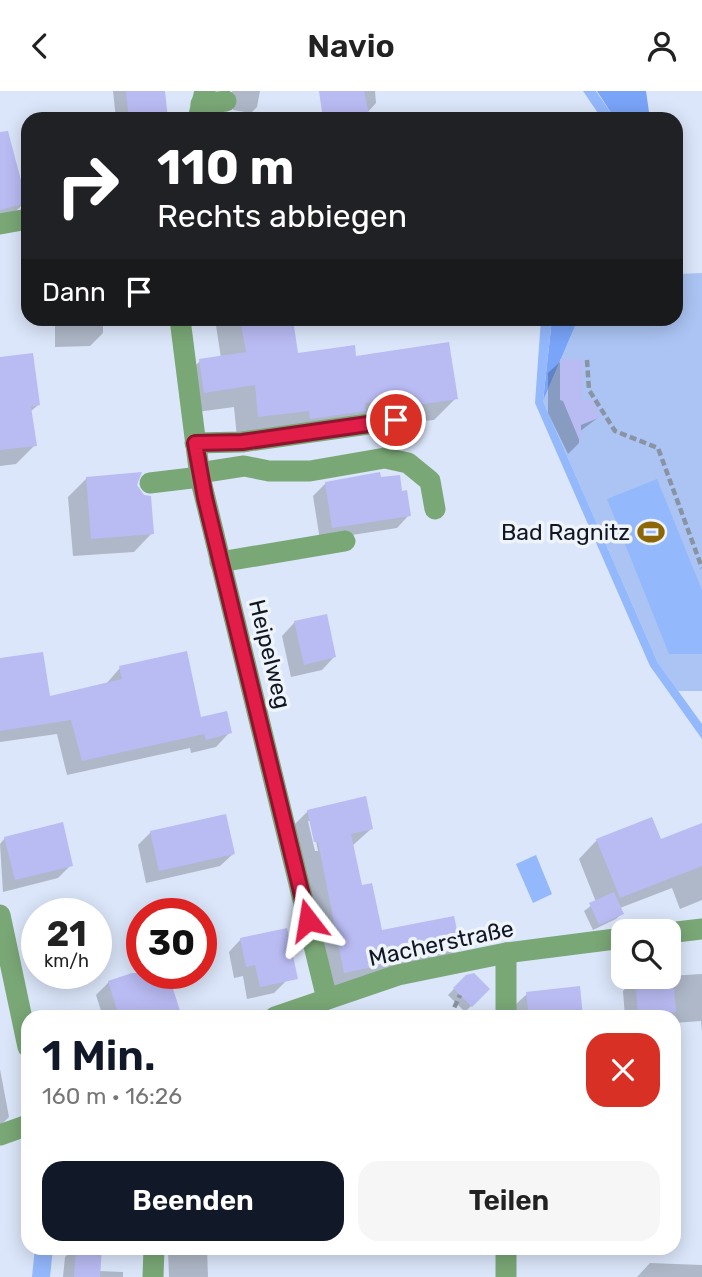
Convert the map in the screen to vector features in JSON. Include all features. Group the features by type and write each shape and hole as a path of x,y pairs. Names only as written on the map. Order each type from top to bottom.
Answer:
{"street":[{"path":"201,105 226,101"},
{"path":"0,224 21,220"},
{"name":"Heipelweg","path":"181,326 200,475 327,999"},
{"path":"195,443 242,442 396,420"},
{"path":"150,483 244,466 269,471 310,471 385,458 408,463 430,481 435,509"},
{"path":"220,562 345,541"},
{"path":"0,915 21,1015"},
{"path":"681,931 702,929"},
{"name":"Macherstraße","path":"295,1010 398,975 506,953 611,940"},
{"path":"506,953 506,1010"},
{"path":"0,1135 21,1128"},
{"path":"153,1277 155,1255"},
{"path":"506,1255 506,1277"}],"path":[{"path":"587,359 589,390 614,431 658,448 702,568"},
{"path":"696,550 702,548"},
{"path":"453,1010 460,995"}],"shaded area":[{"path":"583,91 596,91 610,112 597,112"},
{"path":"597,91 646,91 649,112 610,112"},
{"name":"Bad Ragnitz","path":"702,273 702,691 678,691 658,663 543,401 575,326 683,326 683,274"},
{"path":"540,326 551,326 543,401 658,663 702,724 702,739 650,666 535,403"},
{"path":"551,326 575,326 543,401"},
{"path":"657,479 702,590 702,654 669,654 607,499"},
{"path":"536,855 552,894 533,903 516,864"},
{"path":"34,1255 52,1255 50,1277 32,1277"}],"building":[{"path":"126,91 165,91 167,112 128,112"},
{"path":"319,91 364,91 369,112 322,112"},
{"path":"8,131 21,180 21,205 0,210 0,132"},
{"path":"241,326 294,326 298,353 355,345 356,356 449,342 458,399 417,405 416,395 365,403 366,411 310,419 309,411 258,417 255,385 204,393 199,359 246,352"},
{"path":"33,353 40,405 31,407 37,446 0,450 0,357"},
{"path":"560,359 583,359 582,400 593,400 601,417 581,425 581,444 563,401 560,400"},
{"path":"142,472 137,485 144,495 151,496 154,534 91,539 86,477"},
{"path":"380,472 381,477 400,475 402,491 407,490 411,516 332,528 325,482"},
{"path":"327,614 336,657 304,665 294,621"},
{"path":"187,651 201,717 227,711 232,733 206,740 204,734 82,761 71,720 0,731 0,658 43,652 50,696 122,679 119,666"},
{"path":"366,796 373,829 351,834 362,885 372,883 382,930 454,916 461,949 344,973 318,842 314,842 307,810"},
{"path":"226,814 235,854 159,871 150,831"},
{"path":"652,817 661,839 702,823 702,866 620,898 596,839"},
{"path":"63,822 73,866 15,880 4,837"},
{"path":"614,892 624,914 599,925 589,903"},
{"path":"287,928 298,979 260,987 255,965 246,967 240,938"},
{"path":"474,973 490,989 472,1007 453,988 466,975"},
{"path":"126,975 126,989 173,989 180,1010 117,1010 110,989 112,980"},
{"path":"580,986 582,1010 528,1010 526,992"},
{"path":"636,989 674,989 676,1010 638,1010"},
{"path":"76,1255 102,1255 100,1277 74,1277"}],"place":[{"name":"Bad Ragnitz","path":"651,532"}],"route":[{"path":"308,920 200,477 195,443 242,442 396,420"}]}
